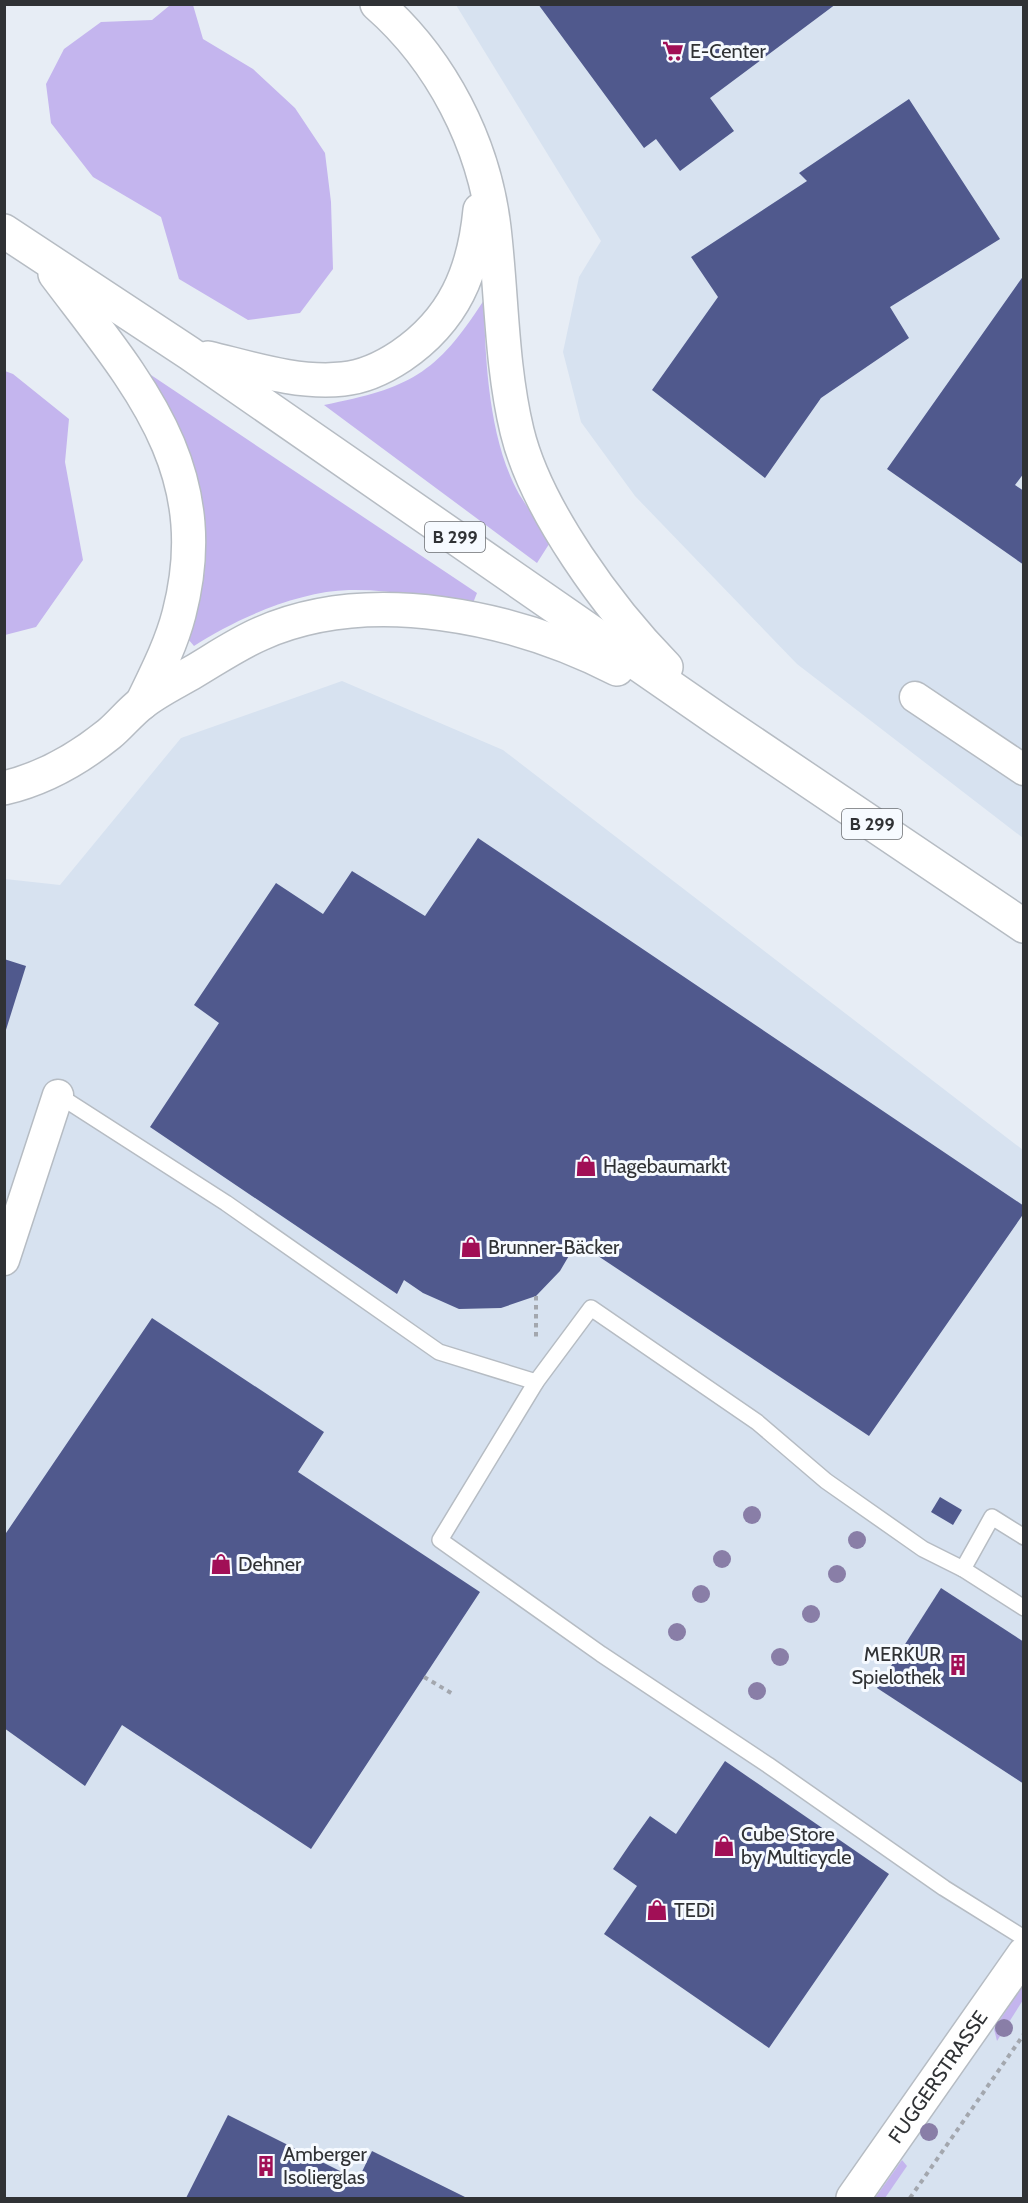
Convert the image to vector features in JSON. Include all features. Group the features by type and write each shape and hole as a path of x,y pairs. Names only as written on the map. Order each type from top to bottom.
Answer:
{"main road":[{"path":"377,4 422,50 447,89 471,139 483,175 494,226 507,376 518,434 540,492 613,606 640,640 720,721"},
{"path":"189,353 265,372 307,378 343,379 381,369 420,344 446,316 467,275 477,240 483,175"},
{"name":"B 299","path":"4,231 189,353 720,721 1023,926"},
{"path":"40,253 153,409 174,454 184,490 187,564 179,615 163,660 142,703"},
{"path":"4,788 67,765 109,734 142,703 261,634 308,619 348,613 390,610 483,620 536,634 597,658 720,721"},
{"name":"FUGGERSTRASSE","path":"853,2199 1023,1954"}],"street":[{"path":"915,697 1023,770"},
{"path":"4,1260 58,1095"}],"lane":[{"path":"58,1095 226,1203 439,1352 536,1382"},
{"path":"1023,1608 963,1569 923,1549 826,1481 757,1422 591,1308 536,1382 440,1540 601,1654 768,1765 944,1888 1023,1938"},
{"path":"963,1569 992,1517 1023,1537"}],"path":[{"path":"424,1677 453,1694"},
{"path":"910,2199 1023,2034"}],"shaded area":[{"path":"193,5 203,39 253,69 295,108 325,153 331,202 333,269 300,313 248,320 179,279 161,217 93,177 51,123 46,84 64,49 101,22 152,20 169,6"},
{"path":"456,5 1023,5 1023,838 797,664 635,496 581,422 563,352 579,277 601,241"},
{"path":"484,300 488,374 495,425 501,449 519,494 551,541 537,563 324,405 378,392 418,374 435,362 451,346"},
{"path":"5,371 13,374 69,419 65,462 83,560 36,627 5,635"},
{"path":"148,373 477,593 473,603 380,591 349,590 309,595 268,608 228,626 194,646 188,639 200,600 205,565 205,533 200,502 179,440"},
{"path":"342,681 503,750 1023,1150 1023,2198 5,2198 5,879 60,885 181,738"},
{"path":"1023,1985 1023,2000 997,2041 994,2029"},
{"path":"902,2160 907,2166 885,2198 875,2198"}],"building":[{"name":"E-Center","path":"538,4 836,4 710,98 734,131 680,171 656,139 644,148"},
{"path":"909,99 1000,239 890,307 909,338 821,398 765,478 652,390 718,297 691,257 807,181 799,173"},
{"path":"1024,275 1024,473 1015,485 1024,491 1024,565 887,469"},
{"name":"Hagebaumarkt","path":"478,838 1024,1206 1024,1213 869,1436 577,1242 560,1271 536,1296 501,1308 459,1309 423,1293 404,1280 397,1294 150,1127 219,1023 194,1005 276,883 323,914 352,871 425,916"},
{"path":"4,959 26,966 5,1033 4,1033"},
{"name":"Dehner","path":"152,1318 324,1432 298,1472 480,1592 311,1849 122,1725 85,1786 4,1728 4,1536"},
{"path":"940,1497 962,1510 953,1525 931,1512"},
{"name":"MERKUR Spielothek","path":"941,1588 1024,1642 1024,1784 877,1688"},
{"path":"725,1761 889,1874 769,2048 604,1934 637,1886 613,1869 630,1844 650,1816 676,1834"},
{"name":"Amberger Isolierglas","path":"228,2115 358,2180 372,2151 467,2198 186,2198"}],"place":[{"name":"E-Center","path":"673,51"},
{"name":"Hagebaumarkt","path":"586,1166"},
{"name":"Brunner-Bäcker","path":"471,1247"},
{"name":"Dehner","path":"221,1564"},
{"name":"MERKUR Spielothek","path":"958,1665"},
{"name":"Cube Store by Multicycle","path":"724,1846"},
{"name":"TEDi","path":"657,1910"},
{"name":"Amberger Isolierglas","path":"266,2166"}]}
